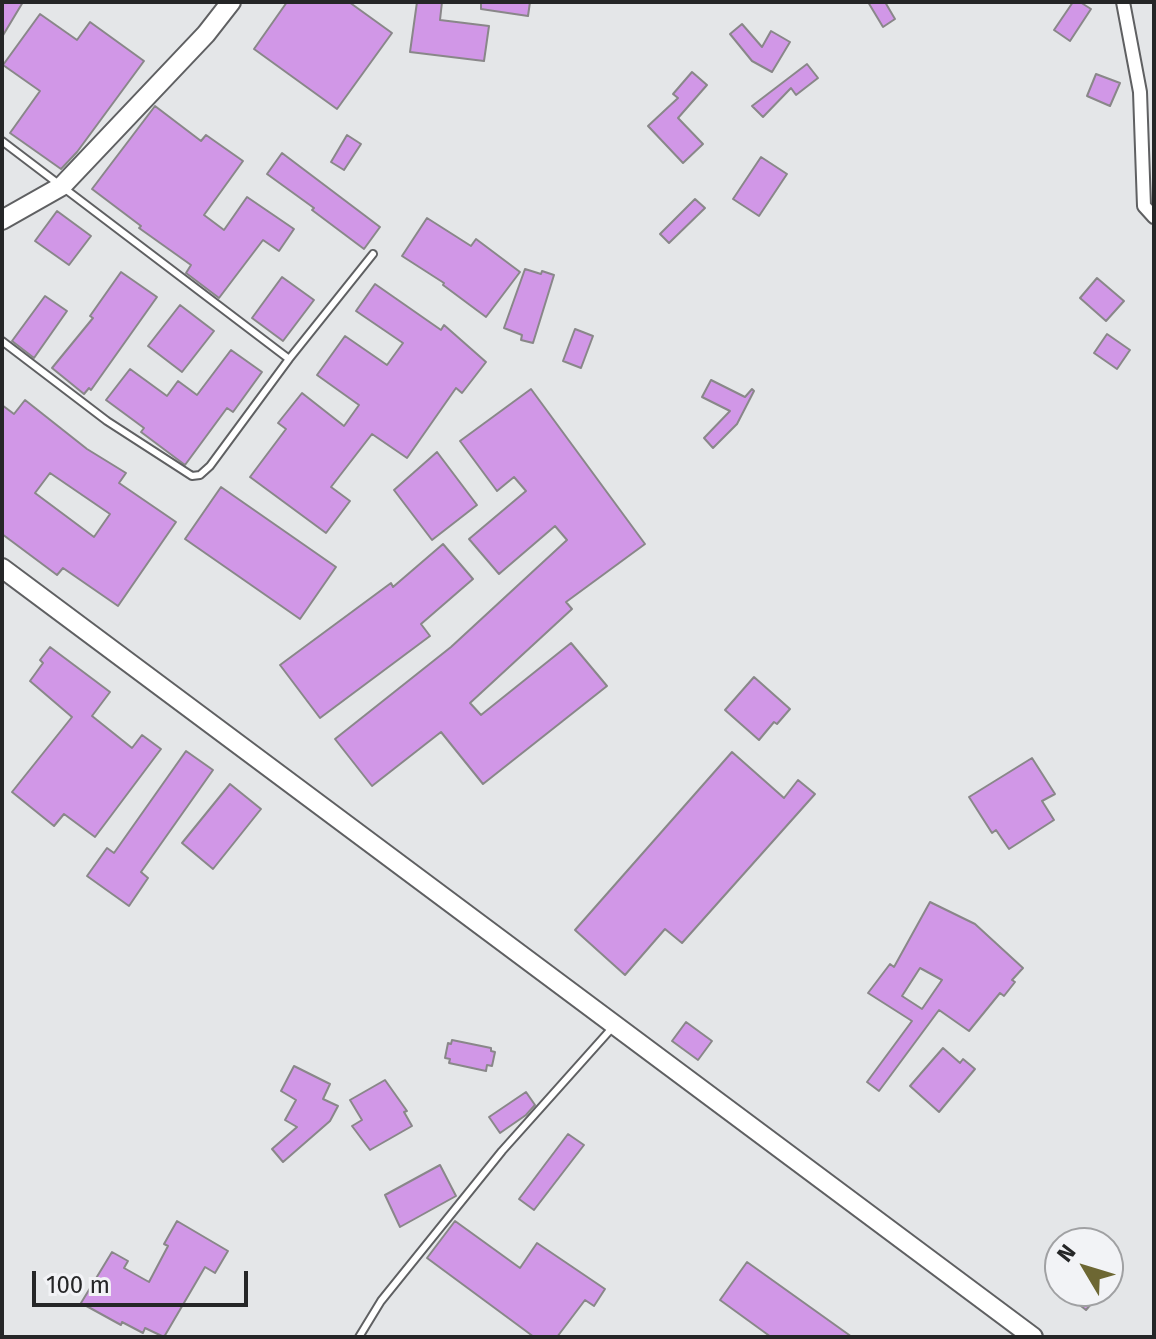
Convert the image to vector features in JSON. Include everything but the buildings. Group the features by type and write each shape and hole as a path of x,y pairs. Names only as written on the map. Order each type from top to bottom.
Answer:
{"street":[{"path":"2,220 62,186 206,34 231,2"},
{"path":"1123,2 1140,92 1144,206 1154,217"},
{"path":"2,568 1033,1337"}],"lane":[{"path":"2,141 289,359"},
{"path":"2,341 107,421 192,476 200,475 373,254"},
{"path":"359,1337 381,1301 502,1151 615,1025"}]}
